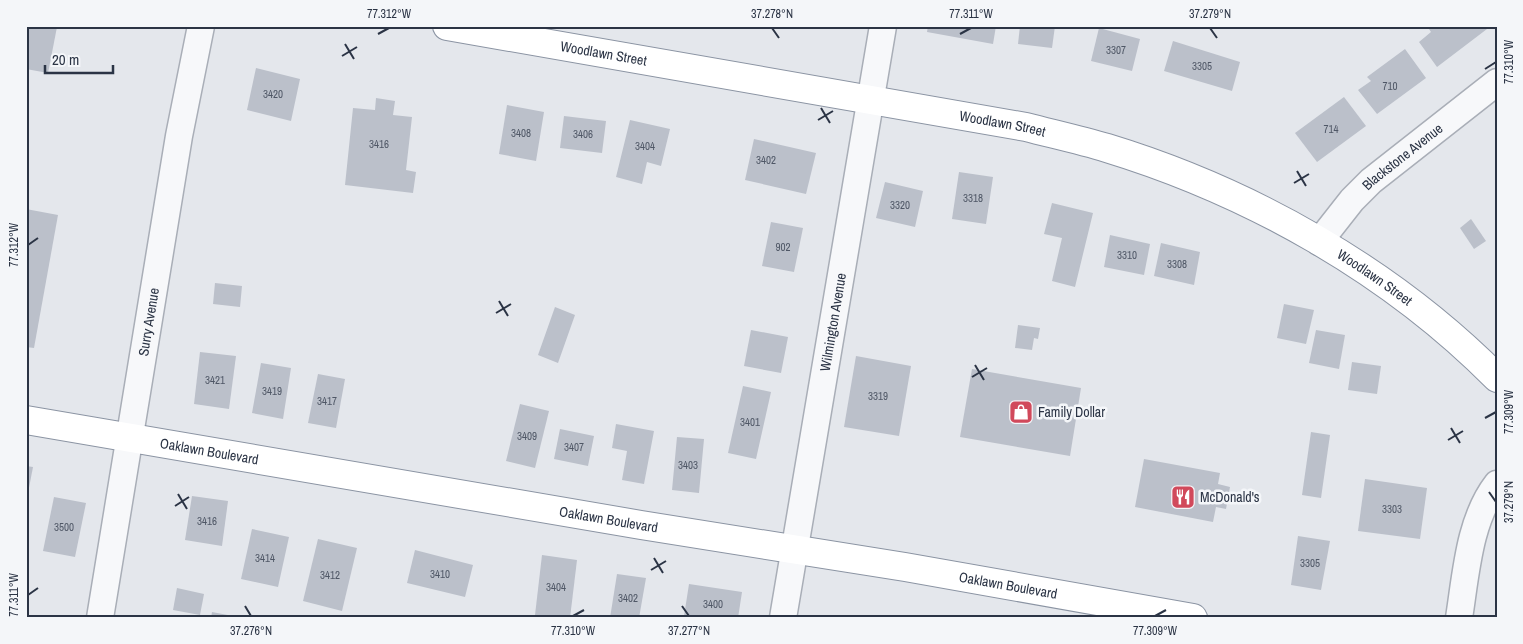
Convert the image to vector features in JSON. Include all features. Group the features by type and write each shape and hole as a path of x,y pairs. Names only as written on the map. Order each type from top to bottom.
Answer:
{"highway":[{"name":"Woodlawn Street","path":"447,26 870,98 1026,127 1107,148 1216,190 1319,242 1374,275 1425,314 1497,378"},
{"name":"Oaklawn Boulevard","path":"26,420 1193,618"}],"street":[{"name":"Surry Avenue","path":"100,618 179,136 202,26"},
{"name":"Wilmington Avenue","path":"783,618 883,26"},
{"name":"Blackstone Avenue","path":"1319,242 1352,200 1371,181 1497,82"},
{"path":"1459,618 1475,534 1489,494 1497,484"}],"building":[{"path":"28,26 57,27 48,73 26,69"},
{"path":"928,26 996,26 993,44 927,32"},
{"path":"1020,26 1055,26 1052,48 1018,44"},
{"path":"1427,26 1485,26 1487,29 1437,67 1419,42 1431,32"},
{"path":"1099,28 1140,39 1132,71 1091,61"},
{"path":"1173,41 1240,62 1232,91 1164,71"},
{"path":"1405,49 1426,78 1377,114 1358,90 1371,81 1367,77"},
{"path":"256,68 300,79 291,121 247,110"},
{"path":"1344,97 1366,126 1317,162 1295,133"},
{"path":"376,98 395,101 393,115 412,117 406,170 416,172 413,193 345,185 353,108 375,110"},
{"path":"507,105 544,112 536,161 499,154"},
{"path":"564,116 606,121 602,153 560,148"},
{"path":"630,120 670,129 661,166 647,162 642,184 616,177"},
{"path":"754,139 816,153 806,194 745,180"},
{"path":"959,172 993,177 986,224 952,219"},
{"path":"885,182 923,191 915,227 876,218"},
{"path":"1052,203 1093,213 1075,287 1052,281 1062,238 1044,234"},
{"path":"26,209 58,215 34,348 26,347"},
{"path":"1471,219 1486,241 1474,249 1460,228"},
{"path":"771,222 803,228 794,272 762,266"},
{"path":"1110,235 1150,244 1144,275 1104,267"},
{"path":"1161,243 1200,252 1194,285 1154,276"},
{"path":"215,283 242,286 240,307 213,304"},
{"path":"1284,304 1314,310 1306,344 1277,338"},
{"path":"555,307 575,315 558,363 538,355"},
{"path":"1018,325 1040,328 1038,339 1034,338 1032,350 1015,348"},
{"path":"751,330 788,337 781,373 744,366"},
{"path":"1316,330 1345,335 1339,369 1309,363"},
{"path":"200,352 236,356 229,409 194,404"},
{"path":"856,356 911,366 899,436 844,427"},
{"path":"1352,362 1381,366 1377,394 1348,390"},
{"path":"261,363 291,368 283,419 252,413"},
{"name":"Family Dollar","path":"972,369 1081,388 1070,456 960,437"},
{"path":"318,374 345,379 336,428 308,423"},
{"path":"743,386 771,392 756,459 728,453"},
{"path":"520,404 549,411 535,468 506,461"},
{"path":"616,424 654,431 644,484 622,480 627,451 612,448"},
{"path":"560,429 594,436 588,466 554,459"},
{"path":"1311,432 1330,435 1321,498 1302,495"},
{"path":"677,437 704,439 699,493 672,490"},
{"name":"McDonald's","path":"1144,459 1220,473 1218,484 1230,487 1226,509 1216,507 1213,522 1135,507"},
{"path":"26,466 33,467 27,498 26,498"},
{"path":"1365,479 1427,488 1420,539 1358,531"},
{"path":"192,496 228,501 222,546 185,540"},
{"path":"54,497 86,503 75,557 43,551"},
{"path":"252,529 289,537 278,587 241,579"},
{"path":"1298,536 1330,541 1321,590 1291,585"},
{"path":"318,539 357,548 342,611 303,601"},
{"path":"415,550 473,565 465,597 407,583"},
{"path":"542,555 577,560 570,618 535,615"},
{"path":"617,574 646,578 639,618 610,618"},
{"path":"689,584 742,592 738,618 684,616"},
{"path":"177,588 204,594 200,615 173,610"},
{"path":"212,612 238,617 238,618 211,618"}],"place":[{"name":"Family Dollar","path":"1021,412"},
{"name":"McDonald's","path":"1183,497"}]}
